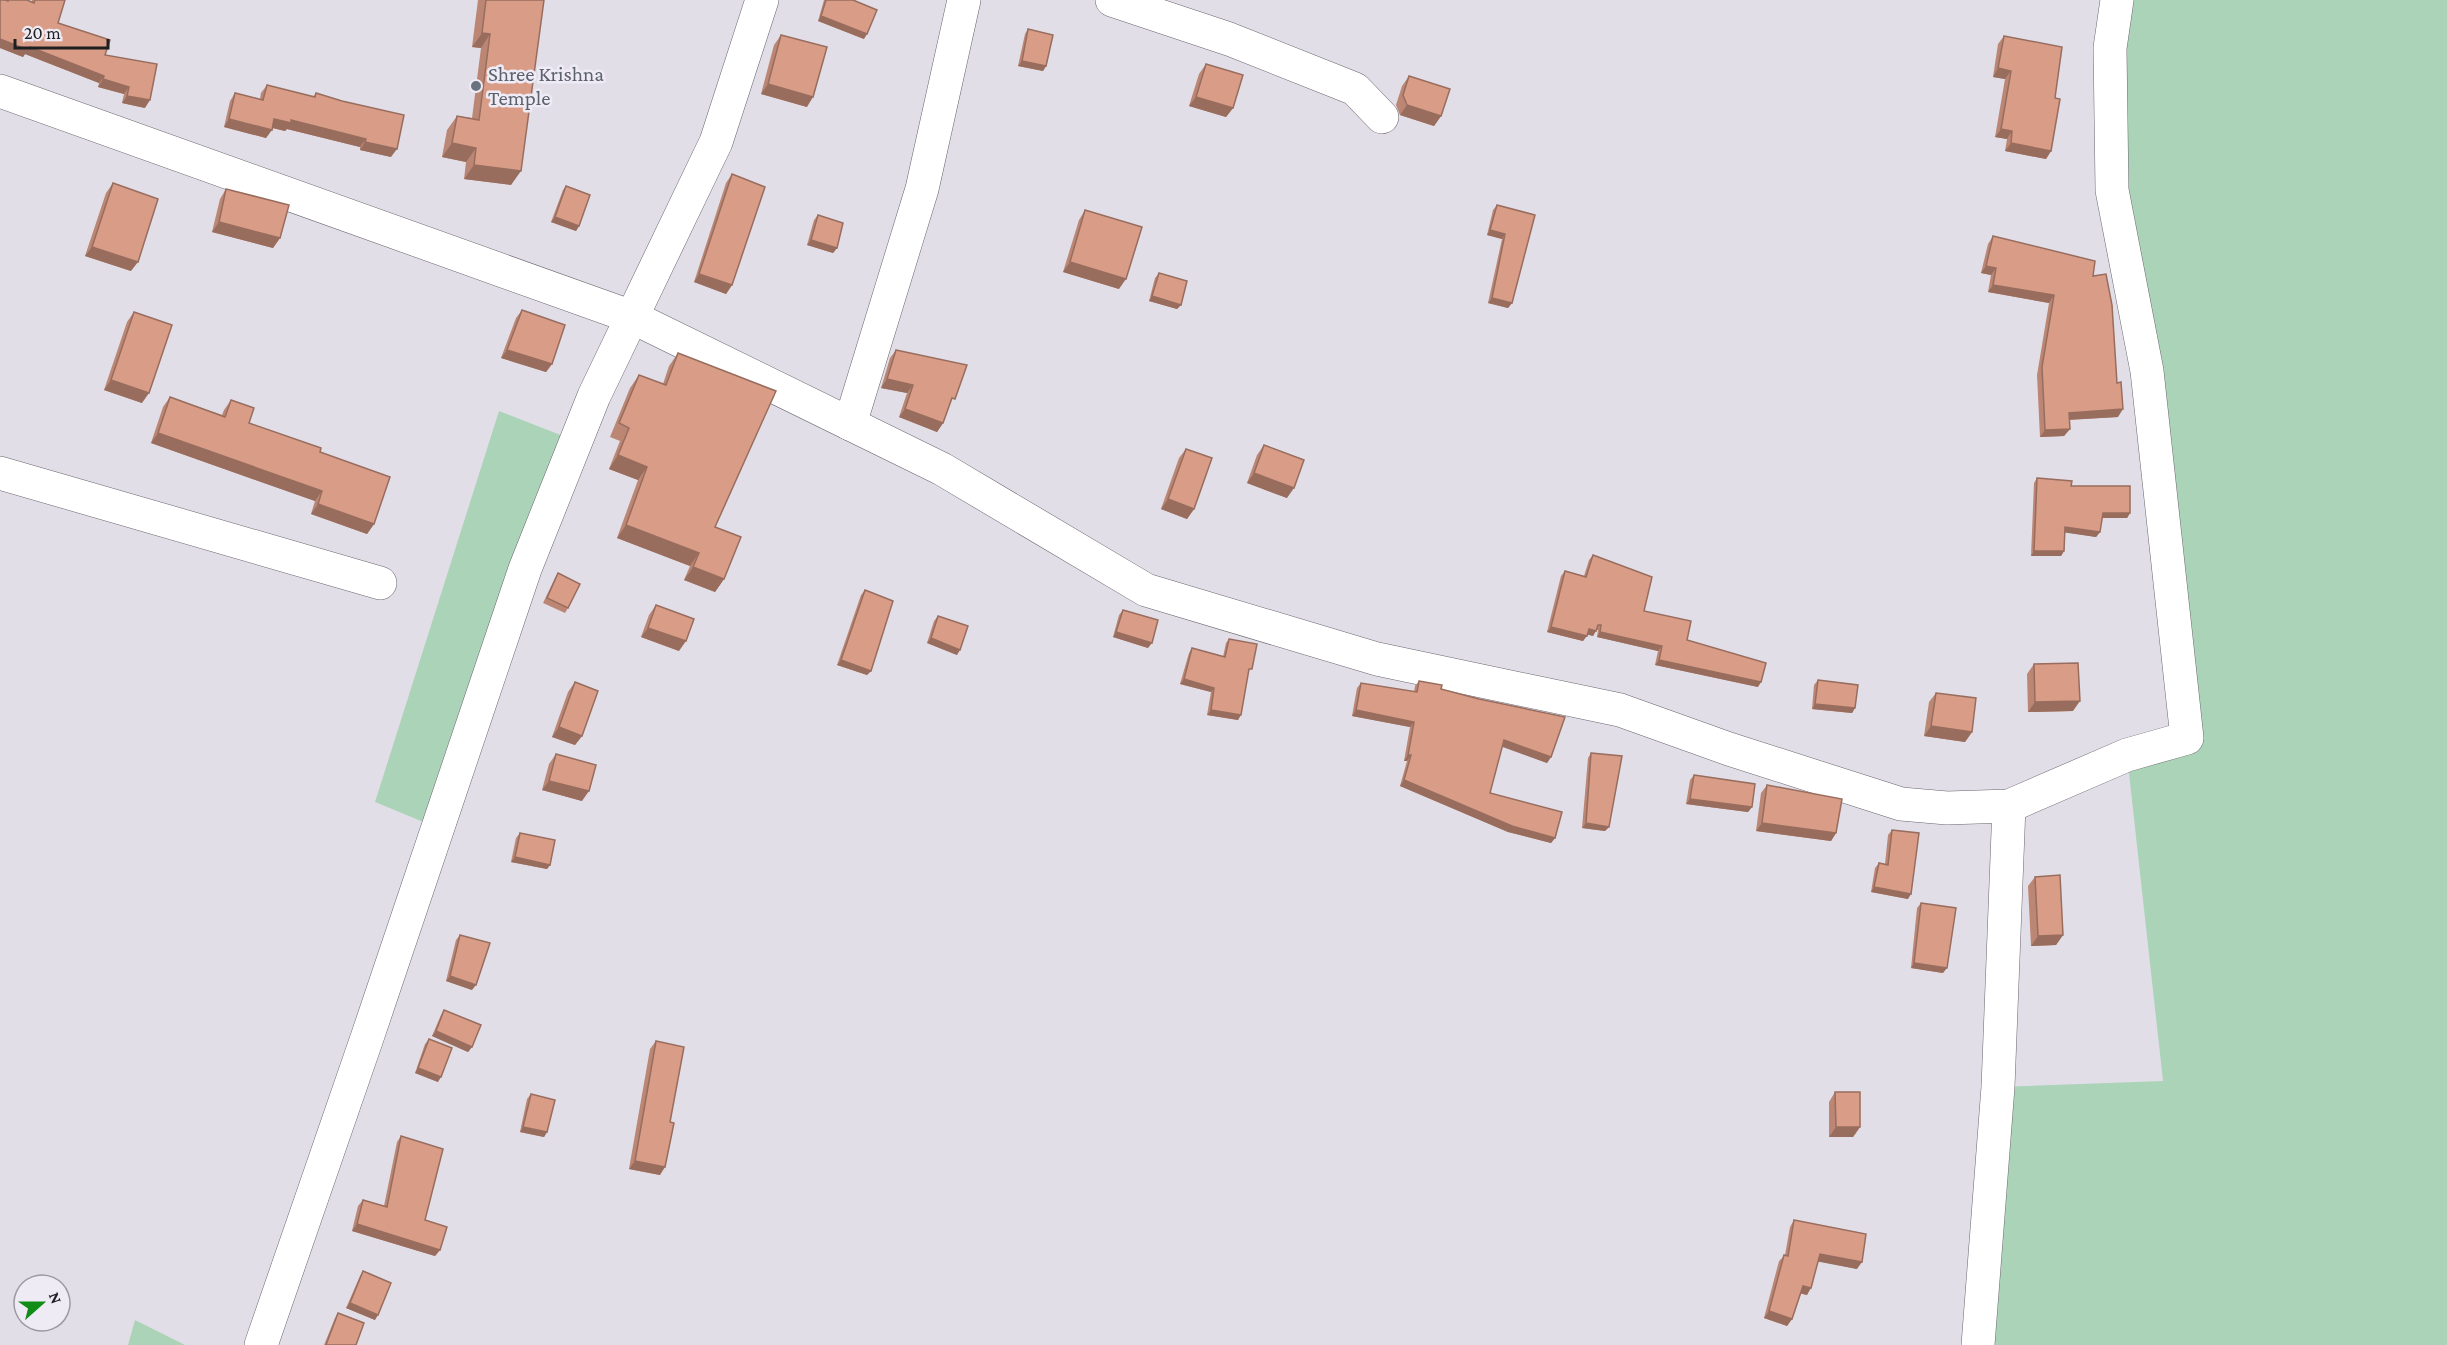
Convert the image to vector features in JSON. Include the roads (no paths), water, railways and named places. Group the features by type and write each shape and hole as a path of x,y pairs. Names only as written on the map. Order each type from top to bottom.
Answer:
{"street":[{"path":"261,1345 525,569 594,396 716,142 762,0"},
{"path":"850,424 922,189 964,0"},
{"path":"1112,0 1228,39 1355,89 1382,117"},
{"path":"0,91 632,317 942,470 1146,590 1377,659 1620,710 1729,749 1901,804 1947,808 2009,806 2127,755 2187,738 2146,371 2112,190 2110,48 2117,0"},
{"path":"0,473 380,583"},
{"path":"1978,1345 1998,1087 2009,806"}],"place":[{"name":"Shree Krishna Temple","path":"476,86"}]}
